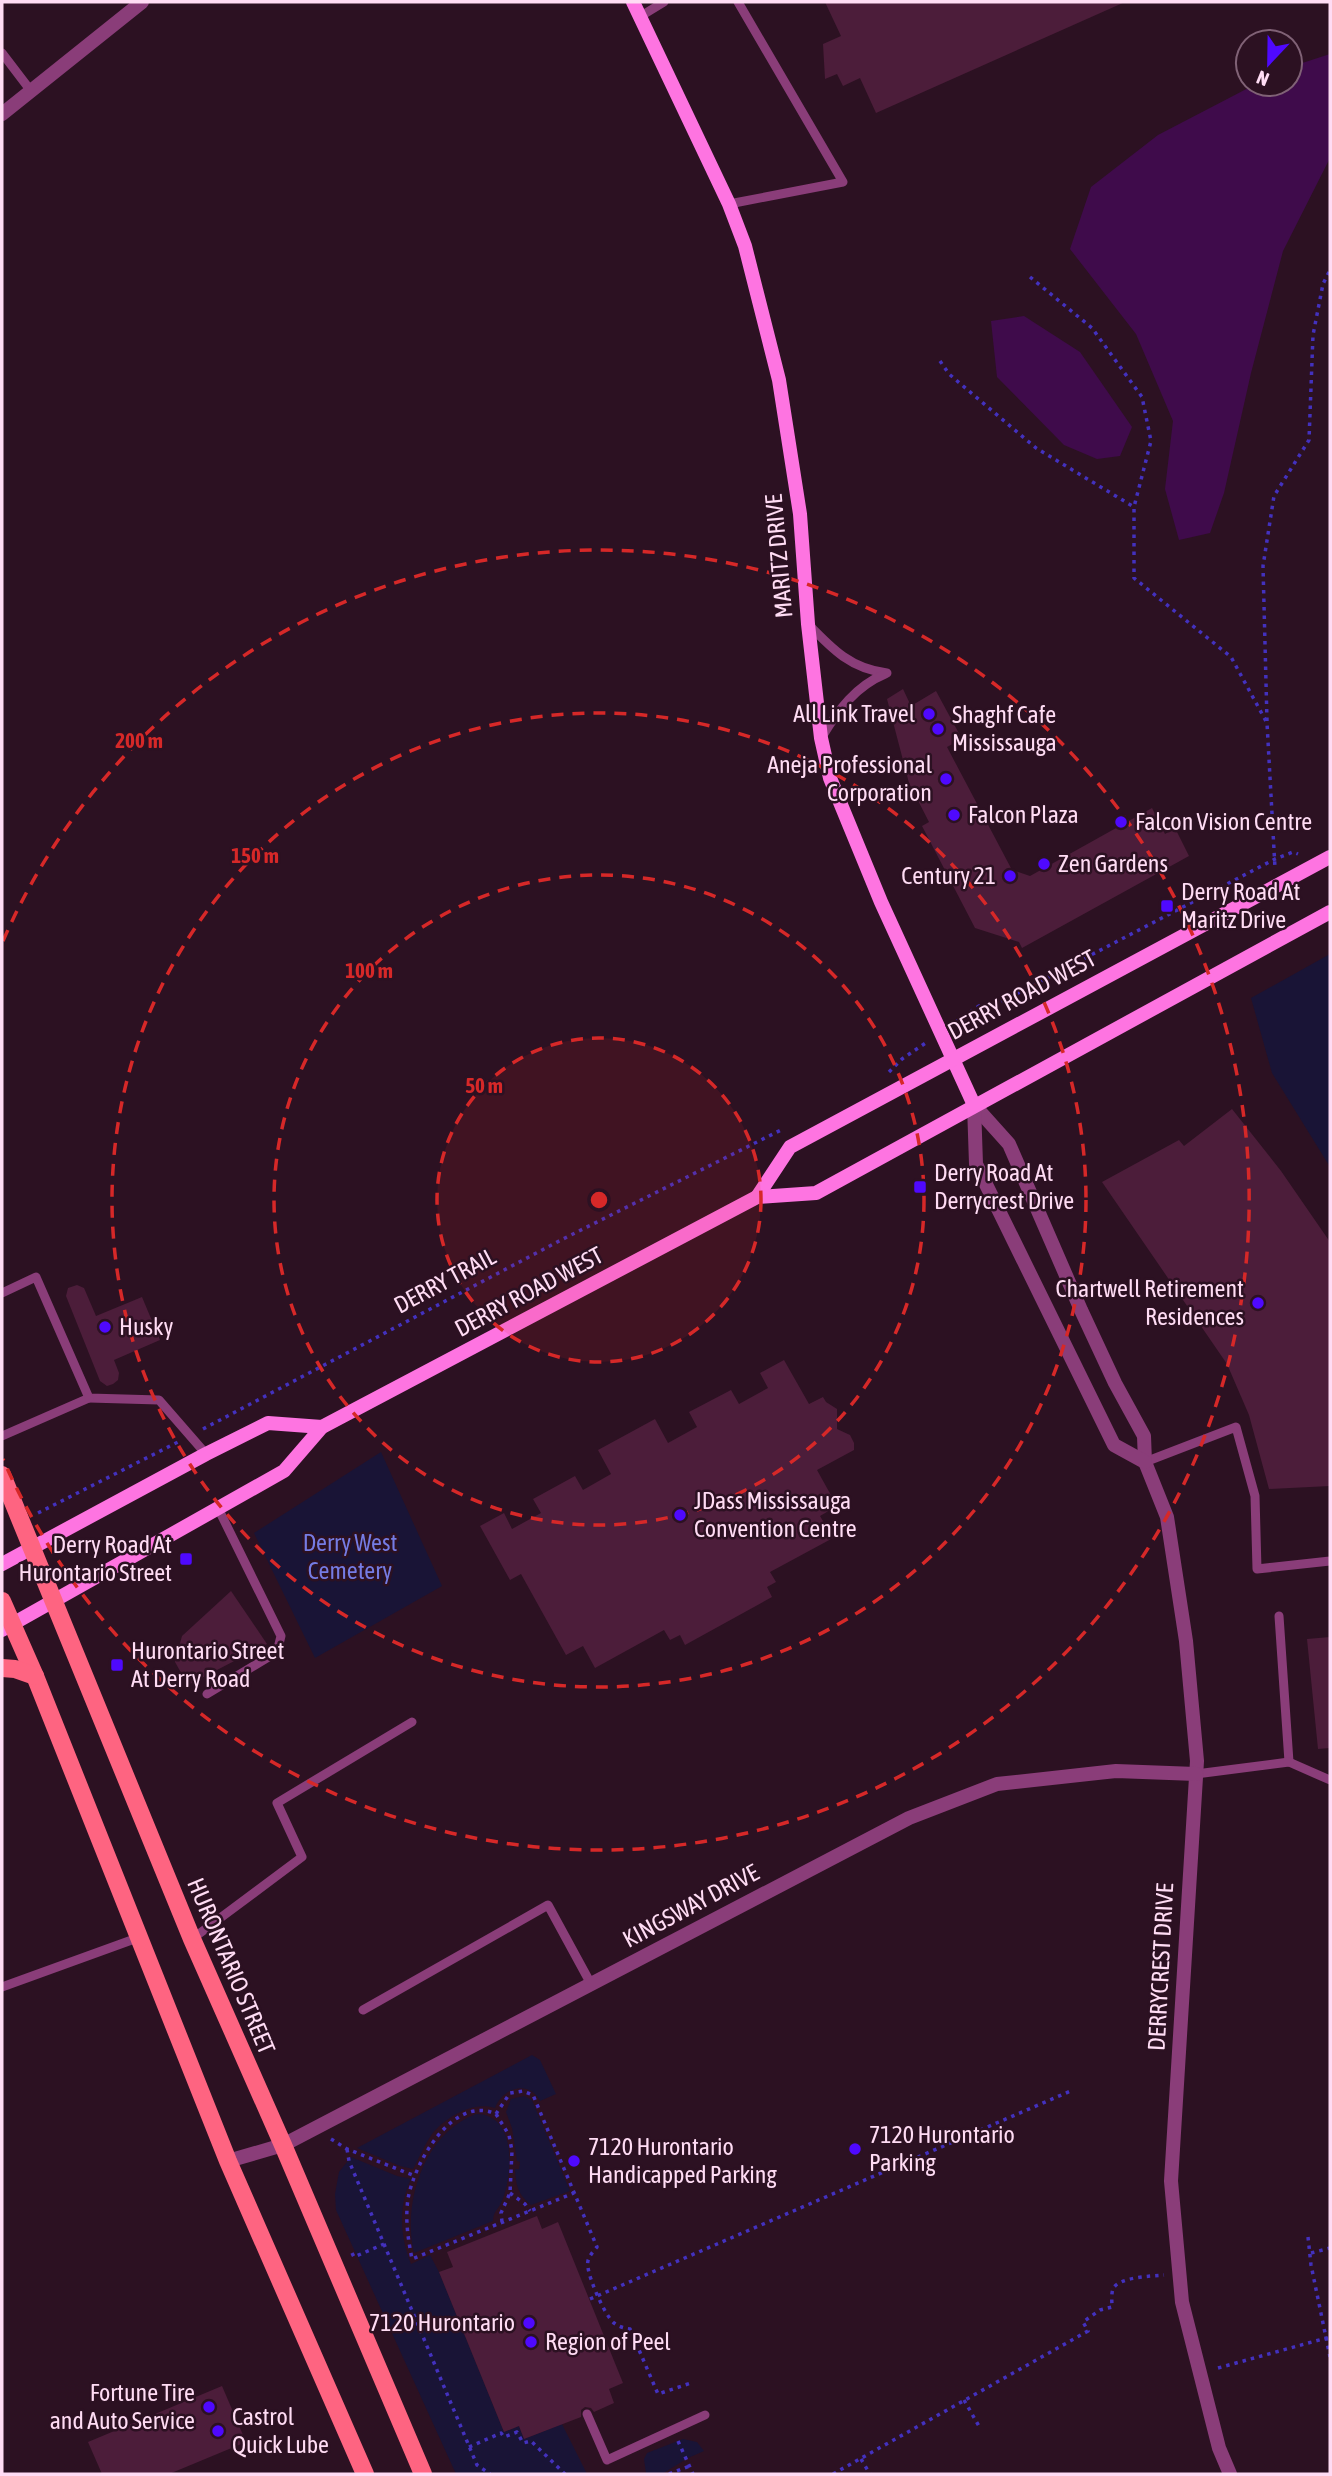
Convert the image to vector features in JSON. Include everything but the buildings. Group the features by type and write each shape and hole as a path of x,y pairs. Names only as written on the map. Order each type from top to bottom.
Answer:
{"main road":[{"name":"MARITZ DRIVE","path":"633,2 729,204 746,246 779,380 800,514 808,624 821,738 830,778 974,1105"},
{"name":"DERRY ROAD WEST","path":"757,1198 790,1147 1325,860"},
{"name":"DERRY ROAD WEST","path":"7,1627 284,1471 322,1427 757,1198 816,1193 1330,912"},
{"path":"2,1564 268,1423 322,1427"},
{"name":"HURONTARIO STREET","path":"2,1475 191,1940 283,2145 423,2474"},
{"path":"2,1601 7,1627 35,1676 228,2161 365,2474"},
{"path":"2,1668 35,1676"}],"street":[{"path":"2,114 142,2"},
{"path":"974,1105 976,1164 1114,1445 1145,1462"},
{"name":"DERRYCREST DRIVE","path":"974,1105 1009,1144 1098,1346 1144,1436 1145,1462 1167,1517 1186,1641 1196,1774 1171,2181 1182,2302 1219,2448 1230,2474"},
{"name":"KINGSWAY DRIVE","path":"228,2161 283,2145 909,1818 997,1784 1116,1772 1196,1774"}],"lane":[{"path":"641,16 664,2"},
{"path":"729,204 843,182 738,2"},
{"path":"2,53 31,91"},
{"path":"808,624 841,657 859,667 887,673 870,681 848,699 821,738"},
{"path":"2,1293 36,1277 89,1398"},
{"path":"2,1436 89,1398 159,1400 206,1454"},
{"path":"1145,1462 1236,1427 1255,1496 1257,1569 1330,1561"},
{"path":"207,1694 277,1651 281,1636 218,1508"},
{"path":"1279,1616 1289,1762"},
{"path":"191,1940 302,1857 277,1803 412,1722"},
{"path":"1196,1774 1289,1762 1330,1780"},
{"path":"363,2010 548,1905 591,1984"},
{"path":"2,1987 140,1937"},
{"path":"587,2414 607,2460 705,2415"}],"path":[{"path":"1275,886 1263,566 1274,496 1309,440 1312,335 1323,284 1330,270"},
{"path":"1030,277 1092,328 1142,397 1151,441 1134,507 1134,578 1231,657 1267,723"},
{"path":"940,361 949,374 1036,448 1134,507"},
{"path":"979,1006 999,1003 1275,859 1293,852 1325,860"},
{"path":"879,1078 890,1072 902,1059"},
{"name":"DERRY TRAIL","path":"21,1522 561,1240 783,1129"},
{"path":"590,2299 1073,2090"},
{"path":"496,2114 510,2094 523,2091 533,2095 597,2247 588,2260 587,2267 612,2322 630,2329 658,2394 691,2383"},
{"path":"502,2222 500,2213 510,2193 512,2151 509,2135 496,2114 481,2109 473,2110 444,2128 434,2140 415,2176 407,2218 412,2259 574,2193"},
{"path":"315,2128 347,2149 415,2176"},
{"path":"347,2149 349,2161 469,2447 477,2465 490,2474"},
{"path":"510,2193 530,2211"},
{"path":"1308,2237 1330,2357"},
{"path":"349,2247 354,2257 384,2244"},
{"path":"1311,2253 1330,2248"},
{"path":"833,2474 1088,2331 1083,2322 1100,2310 1112,2307 1112,2290 1116,2285 1133,2278 1180,2274"},
{"path":"1200,2373 1328,2337"},
{"path":"964,2400 980,2428"},
{"path":"673,2430 693,2474"},
{"path":"469,2447 501,2432 504,2437 517,2432 523,2443 531,2441 565,2474"},
{"path":"861,2459 870,2474"},
{"path":"669,2474 690,2466"}],"green space":[{"path":"1330,954 1330,1167 1272,1073 1251,998"},
{"name":"Derry West Cemetery","path":"381,1452 442,1586 315,1658 254,1533"},
{"path":"532,2055 540,2060 556,2094 540,2101 529,2090 516,2089 503,2095 495,2108 478,2107 460,2112 432,2134 413,2169 357,2148"},
{"path":"524,2096 532,2100 570,2191 531,2205 520,2193 517,2185 515,2169 519,2169 520,2162 517,2161 512,2128 506,2112 511,2099"},
{"path":"476,2114 489,2117 499,2124 505,2134 509,2162 502,2201 493,2221 414,2253 411,2213 421,2172 430,2153 443,2137 458,2123"},
{"path":"351,2157 411,2179 404,2200 402,2222 411,2264 430,2255 504,2432 519,2426 524,2439 562,2424 587,2474 456,2474 336,2210 335,2194 339,2172"},
{"path":"683,2439 697,2442 704,2451 662,2474 643,2474 646,2473 644,2459 647,2453"}],"shaded area":[{"path":"1330,54 1330,158 1283,251 1251,373 1224,493 1210,533 1179,540 1165,489 1173,421 1136,334 1070,249 1091,187 1158,135 1234,95 1234,98 1304,98 1304,62"},
{"path":"1024,316 1080,352 1132,427 1120,456 1097,459 1064,445 997,377 991,321"}],"place":[{"name":"All Link Travel","path":"929,714"},
{"name":"Shaghf Cafe Mississauga","path":"938,729"},
{"name":"Aneja Professional Corporation","path":"946,779"},
{"name":"Falcon Plaza","path":"954,815"},
{"name":"Falcon Vision Centre","path":"1121,822"},
{"name":"Zen Gardens","path":"1044,864"},
{"name":"Century 21","path":"1010,876"},
{"name":"Derry Road At Maritz Drive","path":"1167,906"},
{"name":"Derry Road At Derrycrest Drive","path":"920,1187"},
{"name":"Chartwell Retirement Residences","path":"1258,1303"},
{"name":"Husky","path":"105,1327"},
{"name":"JDass Mississauga Convention Centre","path":"680,1515"},
{"name":"Derry Road At Hurontario Street","path":"186,1559"},
{"name":"Hurontario Street At Derry Road","path":"117,1665"},
{"name":"7120 Hurontario Parking","path":"855,2149"},
{"name":"7120 Hurontario Handicapped Parking","path":"574,2161"},
{"name":"7120 Hurontario","path":"529,2323"},
{"name":"Region of Peel","path":"531,2342"},
{"name":"Fortune Tire and Auto Service","path":"209,2407"},
{"name":"Castrol Quick Lube","path":"218,2431"}]}
